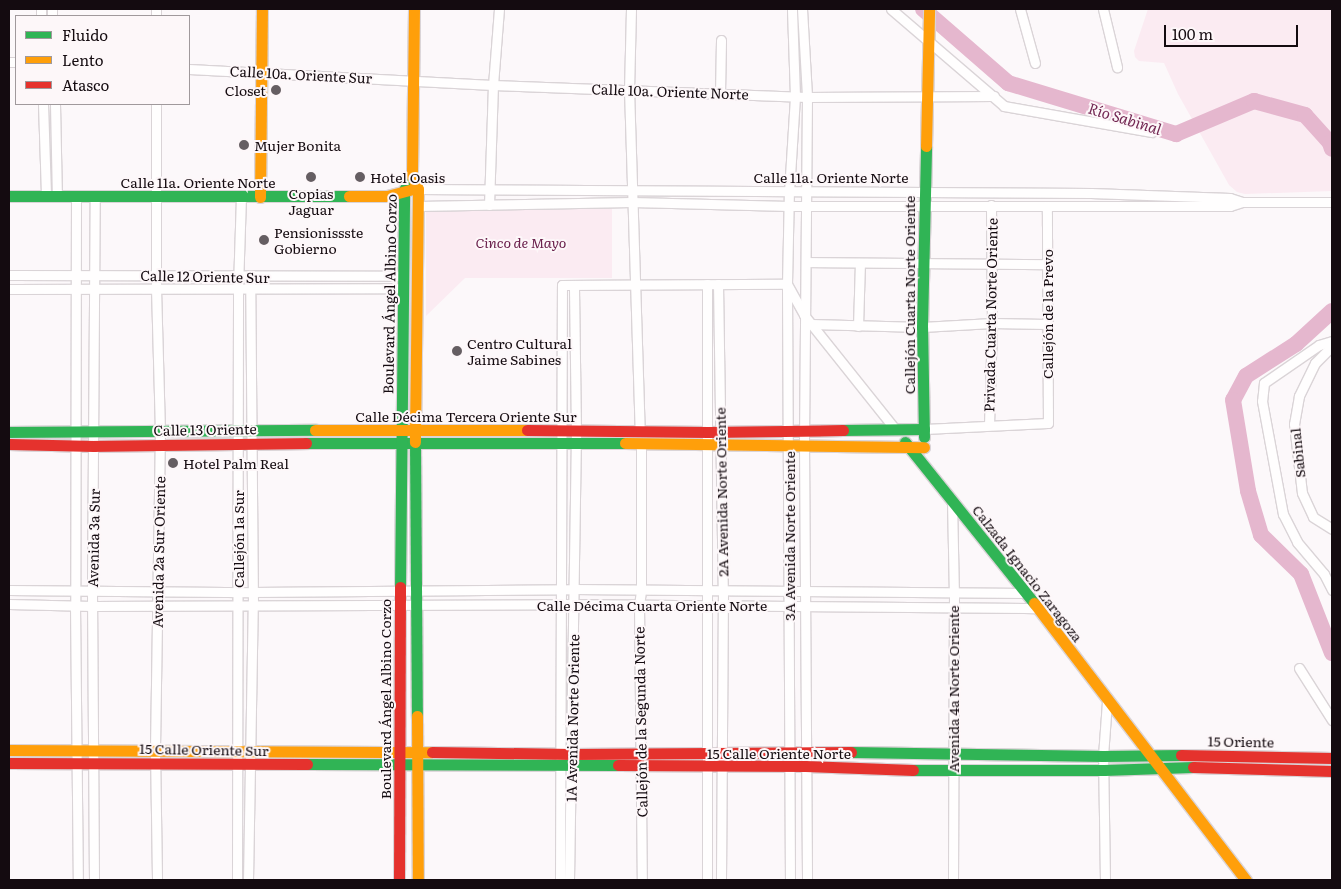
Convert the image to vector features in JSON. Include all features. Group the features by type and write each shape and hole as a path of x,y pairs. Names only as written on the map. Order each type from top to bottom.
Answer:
{"main road":[{"path":"260,197 262,9"},
{"path":"412,176 414,9"},
{"name":"Callejón Cuarta Norte Oriente","path":"924,467 922,327 929,9"},
{"name":"Boulevard Ángel Albino Corzo","path":"412,176 418,189 415,429 418,880"},
{"name":"Boulevard Ángel Albino Corzo","path":"399,880 402,282 404,190 412,176"},
{"path":"387,196 404,190 418,189"},
{"name":"Calle 11a. Oriente Norte","path":"9,196 387,196"},
{"path":"387,196 404,206 418,206"},
{"name":"Calle Décima Tercera Oriente Sur","path":"9,432 402,429 562,431 576,438 641,444 804,444 924,447"},
{"name":"Calzada Ignacio Zaragoza","path":"895,429 1026,593 1246,880"},
{"name":"Calle Décima Tercera Oriente Sur","path":"402,442 562,444 576,438 640,431 720,432 924,429"},
{"path":"490,430 490,443"},
{"name":"Calle 13 Oriente","path":"9,444 94,446 402,442"},
{"name":"15 Calle Oriente Sur","path":"9,750 75,756 155,750 400,752"},
{"name":"15 Calle Oriente Norte","path":"400,752 566,760 641,767 805,766 953,771 1104,770 1158,767"},
{"name":"15 Calle Oriente Norte","path":"400,766 566,760 640,753 805,752 1150,756"},
{"name":"15 Oriente","path":"1150,756 1225,754 1332,758"},
{"name":"15 Calle Oriente Sur","path":"9,764 75,756"},
{"name":"15 Calle Oriente Sur","path":"93,756 155,765 400,766"},
{"name":"15 Oriente","path":"1158,767 1332,771"}],"street":[{"path":"489,205 493,85 499,9"},
{"path":"631,9 629,89 632,202 637,284 640,431"},
{"name":"3A Avenida Norte Oriente","path":"790,880 787,284 789,192 795,96 792,9"},
{"name":"3A Avenida Norte Oriente","path":"802,9 807,97 804,316 807,880"},
{"path":"891,9 928,37 1004,106 1152,132"},
{"path":"1020,9 1035,63"},
{"path":"1103,9 1117,67"},
{"path":"720,93 721,40"},
{"name":"Calle 10a. Oriente Sur","path":"190,69 414,79"},
{"name":"Calle 10a. Oriente Norte","path":"414,79 493,85 807,97 994,96"},
{"path":"43,105 51,196"},
{"path":"51,196 55,105"},
{"name":"Avenida 2a Sur Oriente","path":"156,105 156,288 160,430 155,750 157,880"},
{"name":"Calle 11a. Oriente Norte","path":"418,189 632,192 1091,193 1230,198 1242,202 1332,202"},
{"path":"1091,193 1091,206"},
{"name":"Avenida 3a Sur","path":"76,196 75,756 78,880"},
{"name":"Avenida 3a Sur","path":"94,880 92,814 92,591 95,196"},
{"name":"Callejón 1a Sur","path":"237,880 238,287 241,197"},
{"name":"Calle 11a. Oriente Norte","path":"418,206 632,202 789,206 1230,206 1242,202"},
{"name":"Privada Cuarta Norte Oriente","path":"989,424 992,323 991,205"},
{"name":"Callejón de la Prevo","path":"989,424 1048,423 1046,324 1047,206"},
{"path":"806,262 1046,264"},
{"path":"858,326 860,263"},
{"name":"Calle 12 Oriente Sur","path":"9,275 354,276 402,282"},
{"path":"324,276 324,288"},
{"path":"354,276 355,287"},
{"name":"Callejón 1a Sur","path":"248,880 253,604 250,277"},
{"name":"Calle 12 Oriente Sur","path":"9,289 324,288 402,282"},
{"name":"2A Avenida Norte Oriente","path":"707,284 707,880"},
{"name":"2A Avenida Norte Oriente","path":"718,284 723,591 721,880"},
{"path":"574,285 787,284"},
{"name":"Calzada Ignacio Zaragoza","path":"787,284 804,316 895,429"},
{"name":"1A Avenida Norte Oriente","path":"560,880 566,760 574,605 576,438 574,285 562,285 560,604 566,760 569,880"},
{"path":"811,324 922,327 992,323 1046,324"},
{"path":"1332,341 1319,346 1264,383 1262,401 1283,514 1297,542 1324,574 1332,590"},
{"name":"Sabinal","path":"1332,346 1315,363 1299,396 1294,424 1302,493 1314,517 1332,529"},
{"path":"76,347 94,348"},
{"path":"924,429 989,424"},
{"name":"Callejón de la Segunda Norte","path":"641,444 641,591 639,606 642,880"},
{"name":"Avenida 4a Norte Oriente","path":"952,498 954,594 953,880"},
{"name":"Calle Décima Cuarta Oriente Norte","path":"9,590 252,592 574,589 641,591 789,590 954,594 1026,593"},
{"path":"357,591 357,605"},
{"name":"Calle Décima Cuarta Oriente Norte","path":"9,604 75,606 560,604 953,609 1037,608"},
{"path":"238,653 252,654"},
{"path":"1299,668 1332,720"},
{"path":"75,679 93,680"},
{"path":"1105,880 1103,756 1107,701"},
{"path":"77,815 92,814"}],"green space":[{"path":"1148,9 1332,9 1332,191 1245,194 1237,192 1229,185 1178,94 1164,63 1139,61 1135,57 1134,51"},
{"name":"Cinco de Mayo","path":"612,205 612,278 465,278 426,316 426,207"}],"waterway":[{"name":"Río Sabinal","path":"923,9 1008,83 1176,134 1254,101 1305,115 1330,143 1332,149"},
{"name":"Río Sabinal","path":"1332,311 1296,344 1246,376 1233,400 1248,491 1261,535 1301,574 1332,653"}],"traffic: fast":[{"path":"924,437 922,327 926,146"},
{"path":"400,587 404,190 412,176"},
{"path":"9,196 349,196"},
{"path":"843,430 924,429"},
{"path":"9,432 315,430"},
{"path":"415,442 417,716"},
{"path":"905,442 1034,603"},
{"path":"306,443 625,443"},
{"path":"851,752 1103,756 1181,755"},
{"path":"307,764 618,765"},
{"path":"913,770 1104,770 1193,767"}],"traffic: slow":[{"path":"260,197 262,9"},
{"path":"414,9 412,176 418,189 415,442"},
{"path":"926,146 929,9"},
{"path":"349,196 387,196 413,189"},
{"path":"315,430 527,430"},
{"path":"625,443 924,447"},
{"path":"1034,603 1246,880"},
{"path":"417,716 418,880"},
{"path":"9,750 432,752"}],"traffic: jam":[{"path":"527,430 708,432 843,430"},
{"path":"9,444 94,446 306,443"},
{"path":"399,880 400,587"},
{"path":"432,752 572,754 851,752"},
{"path":"1181,755 1332,758"},
{"path":"9,763 307,764"},
{"path":"618,765 805,766 913,770"},
{"path":"1193,767 1332,771"}],"place":[{"name":"Closet","path":"276,90"},
{"name":"Mujer Bonita","path":"244,145"},
{"name":"Copias Jaguar","path":"311,177"},
{"name":"Hotel Oasis","path":"360,177"},
{"name":"Pensionissste Gobierno","path":"264,240"},
{"name":"Centro Cultural Jaime Sabines","path":"457,351"},
{"name":"Hotel Palm Real","path":"173,463"}]}
